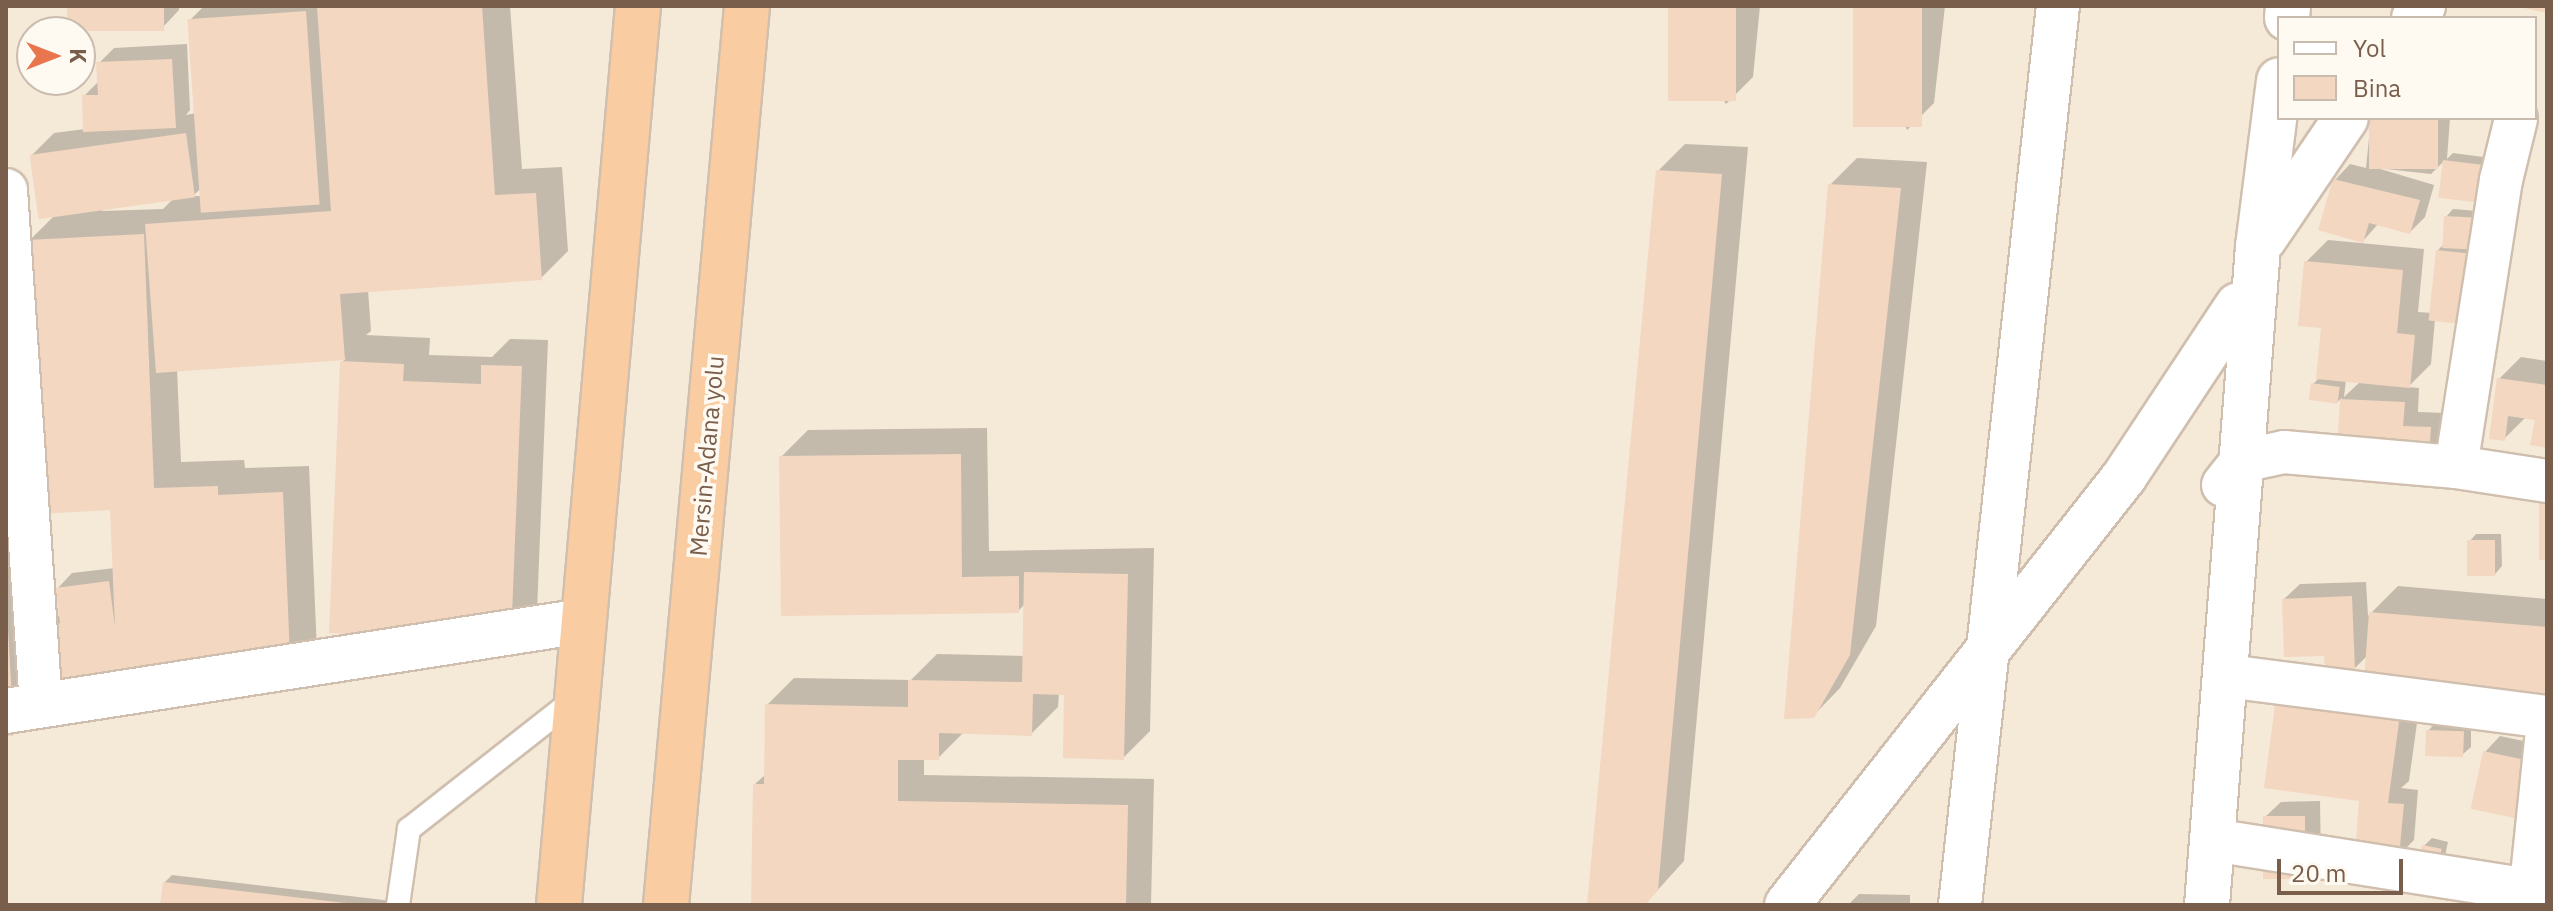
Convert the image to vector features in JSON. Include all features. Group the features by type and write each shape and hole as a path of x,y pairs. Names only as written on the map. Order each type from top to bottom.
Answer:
{"highway":[{"path":"559,905 638,6"},
{"name":"Mersin-Adana yolu","path":"666,905 747,6"}],"main road":[{"path":"2178,905 2277,96"},
{"path":"1787,905 2124,477 2238,305 2258,247 2345,120"},
{"path":"2207,905 2227,676 2238,305"},
{"path":"23,709 583,621"}],"street":[{"path":"1960,905 2058,6"},
{"path":"2456,467 2501,180 2515,120"},
{"path":"2524,120 2547,125"},
{"path":"6,190 23,709"},
{"path":"2232,473 2284,452 2456,467 2547,481"},
{"path":"2227,676 2547,717"},
{"path":"2213,840 2530,897 2547,732"}],"lane":[{"path":"398,905 409,829 576,698"}],"shaded area":[{"path":"6,6 2547,6 2547,905 6,905"}],"building":[{"path":"67,6 164,6 164,31 96,31 96,16 67,16"},
{"path":"317,6 482,6 495,195 536,193 542,280 340,294 345,360 156,373 145,224 331,211"},
{"path":"1668,6 1736,6 1736,101 1668,101"},
{"path":"1853,6 1922,6 1922,127 1853,127"},
{"path":"2547,6 2547,13 2520,7"},
{"path":"306,11 320,205 201,213 187,19"},
{"path":"172,59 176,128 83,132 82,96 98,95 96,62"},
{"path":"2369,120 2438,120 2438,169 2369,169"},
{"path":"186,133 195,197 39,219 30,155"},
{"path":"2443,160 2492,166 2487,204 2438,198"},
{"path":"1656,170 1722,174 1658,890 1645,905 1587,905"},
{"path":"2333,179 2420,200 2410,234 2369,223 2363,243 2318,230"},
{"path":"1828,184 1901,188 1850,655 1814,718 1784,719"},
{"path":"2444,216 2484,218 2482,250 2442,248"},
{"path":"144,234 154,488 218,486 218,495 283,492 291,680 60,687 47,625 60,623 55,588 109,581 115,627 110,510 39,514 27,240"},
{"path":"2436,250 2472,254 2464,324 2429,321"},
{"path":"2304,261 2403,270 2397,333 2415,335 2410,388 2316,379 2321,328 2298,326"},
{"path":"340,361 404,364 403,381 481,384 481,365 522,366 511,640 329,633"},
{"path":"2497,378 2547,385 2547,448 2530,445 2535,420 2508,416 2505,441 2489,439"},
{"path":"2311,383 2340,387 2337,404 2309,400"},
{"path":"2340,399 2405,402 2403,426 2431,427 2429,458 2337,454"},
{"path":"961,454 962,577 1019,576 1019,613 781,616 779,456"},
{"path":"2539,497 2547,497 2547,560 2539,560"},
{"path":"2467,540 2495,540 2495,576 2467,576"},
{"path":"1024,572 1128,574 1124,760 1063,758 1064,695 1033,694 1032,736 939,733 939,760 898,760 898,801 1128,805 1126,905 751,905 753,784 764,784 765,704 908,707 908,680 1022,682"},
{"path":"6,593 14,736 6,736"},
{"path":"2352,596 2355,671 2325,671 2324,656 2284,657 2282,599"},
{"path":"2369,612 2547,627 2547,703 2473,697 2475,684 2450,682 2449,687 2364,680"},
{"path":"2276,698 2400,715 2388,803 2404,804 2399,857 2355,854 2359,801 2264,788"},
{"path":"2426,730 2464,731 2463,757 2425,756"},
{"path":"2483,751 2543,764 2530,821 2471,809"},
{"path":"2263,816 2305,816 2305,879 2263,879"},
{"path":"2422,845 2442,849 2435,884 2415,880"},
{"path":"163,882 346,903 346,905 160,905"}]}
